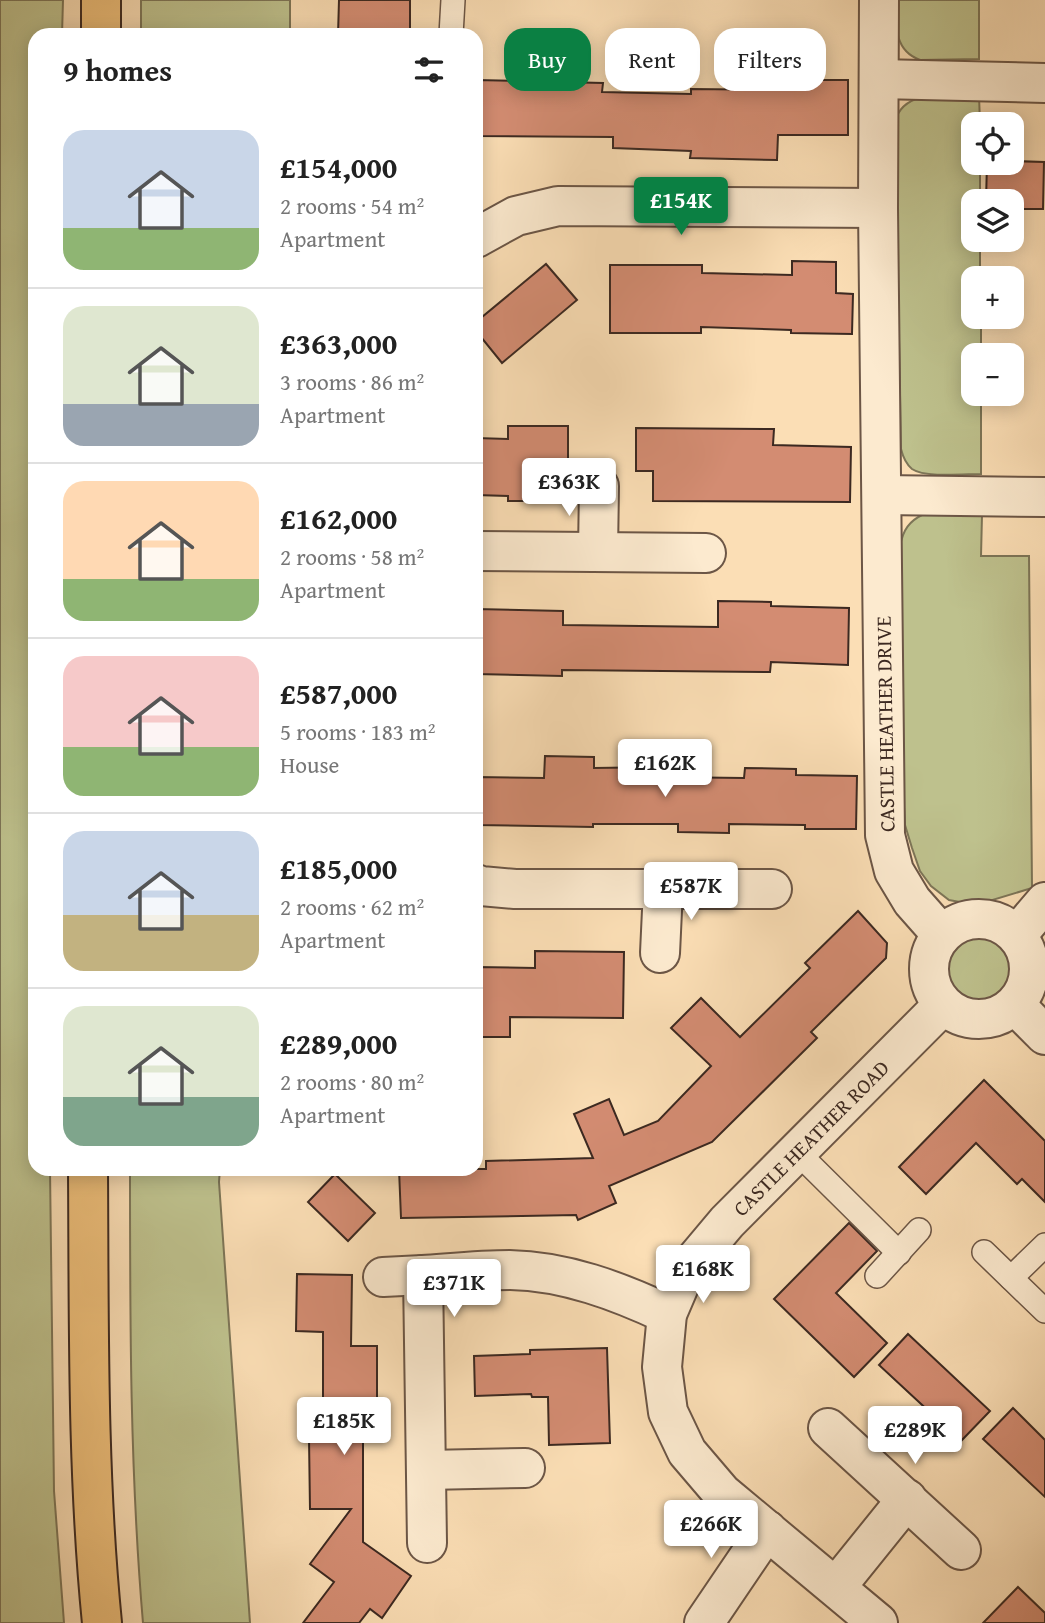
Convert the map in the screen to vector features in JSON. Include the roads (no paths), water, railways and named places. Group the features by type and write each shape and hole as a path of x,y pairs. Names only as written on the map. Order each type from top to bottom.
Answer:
{"main road":[{"path":"101,0 101,28"},
{"path":"88,1176 90,1372 98,1585 102,1623"}],"street":[{"name":"CASTLE HEATHER DRIVE","path":"878,0 886,835 894,870 912,901 942,935"},
{"path":"879,79 1045,83"},
{"path":"483,234 516,216 558,206 878,208"},
{"path":"598,552 599,486"},
{"path":"882,495 1045,497"},
{"path":"483,551 706,553"},
{"path":"483,886 515,889 772,889"},
{"path":"660,953 663,889"},
{"path":"1017,935 1045,902"},
{"path":"971,919 988,919 1017,935 1025,948 1029,970 1024,992 1015,1005 987,1020 971,1020 943,1006 934,993 929,978 933,948 942,935 955,925 971,919"},
{"path":"1015,1005 1045,1035"},
{"name":"CASTLE HEATHER ROAD","path":"878,1623 722,1493 687,1452 668,1412 662,1367 667,1314 685,1272 727,1222 943,1006"},
{"path":"383,1277 511,1270 570,1277 636,1299 667,1314"},
{"path":"423,1275 427,1543"},
{"path":"828,1428 961,1549"},
{"path":"427,1470 525,1468"},
{"path":"836,1587 907,1499"},
{"path":"704,1623 767,1530"}],"lane":[{"path":"451,28 453,0"},
{"path":"797,1153 899,1253"},
{"path":"877,1276 919,1230"},
{"path":"1011,1278 1045,1245"},
{"path":"984,1252 1045,1311"}]}
